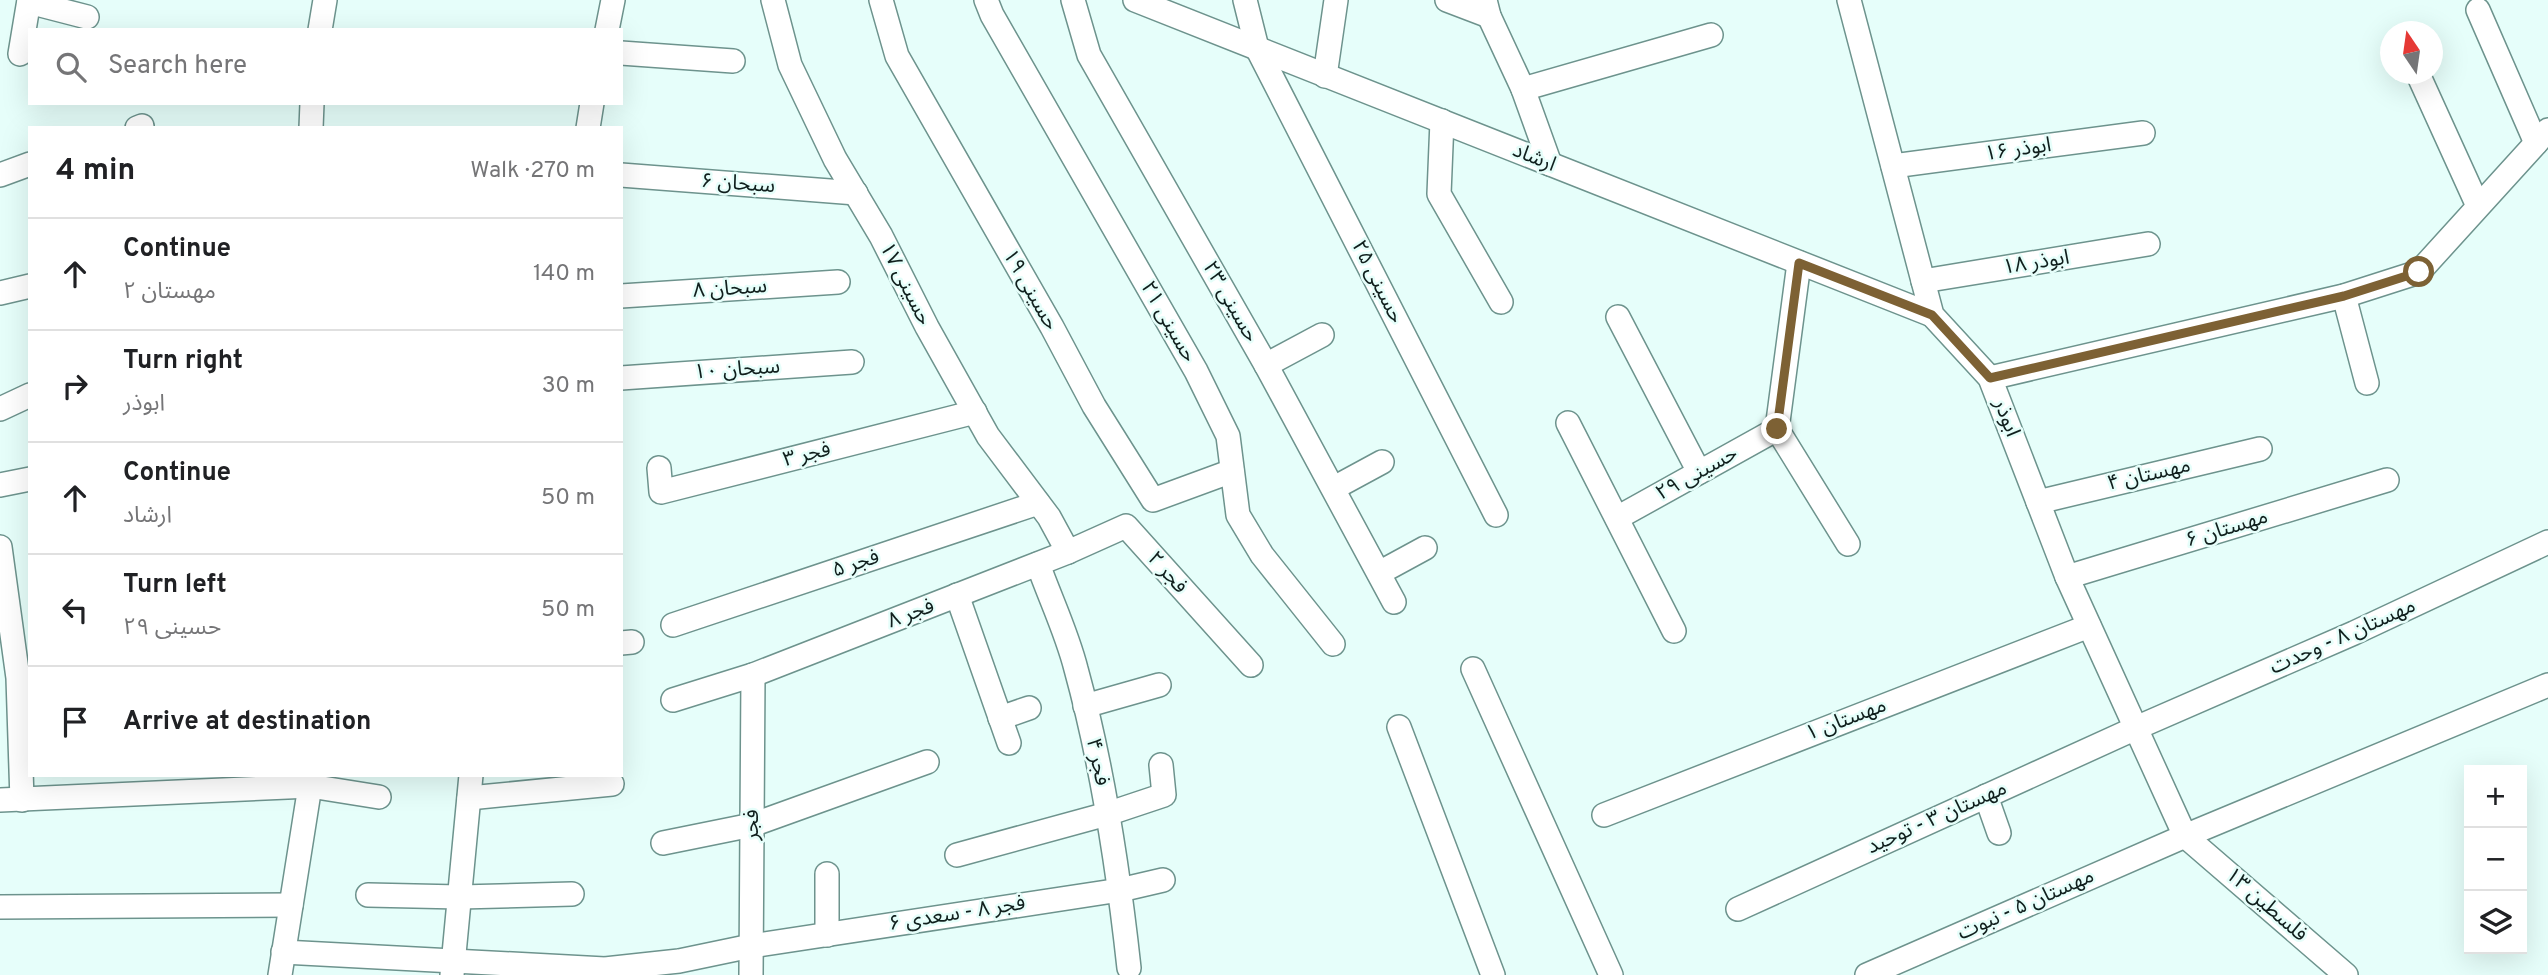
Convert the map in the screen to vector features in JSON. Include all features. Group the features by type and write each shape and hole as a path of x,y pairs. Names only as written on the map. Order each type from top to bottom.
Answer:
{"street":[{"path":"320,28 325,0"},
{"path":"607,28 613,0"},
{"name":"حسینی ۱۷","path":"773,0 790,65 835,159 881,236 927,327 988,436 1038,503 1068,552"},
{"name":"حسینی ۱۹","path":"881,0 897,56 1052,327 1094,406 1153,500 1232,471"},
{"name":"حسینی ۲۱","path":"986,0 992,15 1196,371 1228,436 1238,515 1262,555 1333,644"},
{"name":"حسینی ۲۳","path":"1073,0 1089,55 1266,365 1394,602"},
{"name":"ارشاد","path":"1135,0 1932,315"},
{"name":"حسینی ۲۵","path":"1245,0 1257,48 1496,515"},
{"path":"1325,76 1336,0"},
{"path":"1447,0 1487,8 1523,89 1550,164"},
{"name":"ابوذر","path":"1849,0 1932,315 1990,378 2067,577 2185,836"},
{"path":"20,54 29,1 87,17"},
{"path":"1990,378 2344,296 2419,272 2542,136 2477,10"},
{"path":"1523,89 1711,35"},
{"path":"623,53 733,61"},
{"path":"2423,84 2478,206"},
{"path":"311,126 312,105"},
{"path":"587,126 592,105"},
{"path":"1442,121 1439,194 1501,302"},
{"name":"ابوذر ۱۶","path":"1893,166 2143,133"},
{"path":"0,175 28,165"},
{"name":"سبحان ۶","path":"623,175 856,193"},
{"name":"ابوذر ۱۸","path":"1923,281 2148,244"},
{"path":"1799,263 1777,429 1848,544"},
{"name":"سبحان ۸","path":"623,296 838,282"},
{"path":"0,293 28,286"},
{"path":"2344,296 2367,383"},
{"path":"1618,317 1699,472"},
{"path":"1266,365 1322,335"},
{"name":"سبحان ۱۰","path":"623,378 852,362"},
{"path":"0,409 28,396"},
{"name":"فجر ۳","path":"659,468 662,492 975,412"},
{"path":"1568,423 1674,631"},
{"name":"حسینی ۲۹","path":"1617,518 1777,429"},
{"name":"مهستان ۴","path":"2038,502 2260,449"},
{"path":"1334,488 1382,462"},
{"path":"0,485 28,479"},
{"name":"مهستان ۶","path":"2067,577 2387,480"},
{"name":"فجر ۵","path":"673,625 1038,503"},
{"name":"فجر ۲","path":"1068,552 1126,526 1251,665"},
{"name":"مهستان ۸ - وحدت","path":"2136,728 2354,634 2548,542"},
{"path":"0,547 19,594 22,642 9,680 24,727 11,800 309,781 379,797"},
{"path":"1379,573 1425,548"},
{"name":"فجر ۸","path":"673,700 753,675 1068,552"},
{"name":"فجر ۴","path":"1038,564 1076,666 1107,814 1120,890 1129,968"},
{"path":"957,595 1009,743"},
{"name":"مهستان ۱","path":"1604,815 2089,626"},
{"path":"1473,669 1611,975"},
{"name":"فجر","path":"751,975 753,675"},
{"path":"1085,706 1159,685"},
{"name":"مهستان ۵ - نبوت","path":"1867,975 2185,836 2548,685"},
{"path":"1000,718 1029,708"},
{"path":"1399,727 1493,975"},
{"name":"مهستان ۳ - توحید","path":"1738,909 2136,728"},
{"path":"663,843 752,825 927,762"},
{"path":"957,855 1107,814 1164,795 1161,765"},
{"path":"279,975 309,781"},
{"path":"453,968 470,787 612,784"},
{"path":"1986,796 1999,833"},
{"name":"فلسطین ۱۳","path":"2185,836 2337,972"},
{"path":"827,874 827,935"},
{"name":"فجر ۸ - سعدی ۶","path":"283,952 453,968 605,969 679,961 751,946 1120,890 1163,880"},
{"path":"368,895 460,897 572,894"},
{"path":"0,907 291,905"}],"route":[{"path":"1777,429 1799,263 1932,315 1990,378 2344,296 2419,272"}]}
